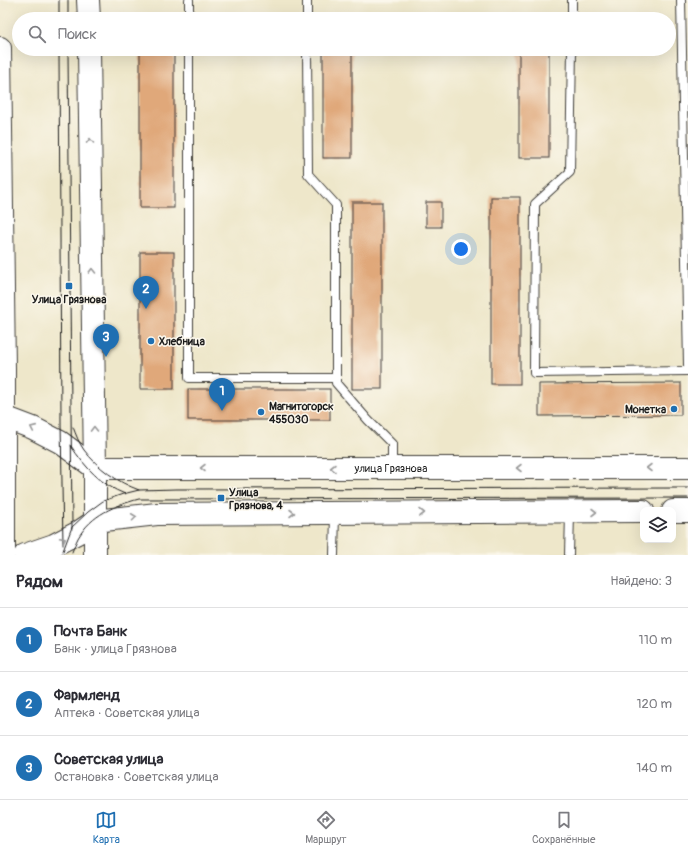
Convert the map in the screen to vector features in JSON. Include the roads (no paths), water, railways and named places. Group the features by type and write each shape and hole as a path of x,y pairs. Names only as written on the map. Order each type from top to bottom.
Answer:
{"main road":[{"path":"88,0 89,12"},
{"path":"0,48 5,466 4,555"},
{"path":"89,56 95,555"},
{"path":"4,417 33,428 60,442 95,468"},
{"name":"улица Грязнова","path":"95,468 688,468"},
{"path":"27,555 60,542 95,521 157,514 640,511"},
{"path":"676,511 688,511"}],"lane":[{"path":"189,0 189,12"},
{"path":"306,0 307,12"},
{"path":"572,0 572,12"},
{"path":"680,0 688,365"},
{"path":"189,56 189,378 336,378"},
{"path":"307,56 308,174 336,205 336,383 368,420 392,444 392,468"},
{"path":"572,56 570,172 535,204 534,373 688,372"},
{"path":"569,555 570,512"},
{"path":"334,555 335,513"}],"tram line":[{"path":"59,0 59,12"},
{"path":"68,0 68,12"},
{"path":"59,56 63,545"},
{"path":"68,56 72,529"},
{"path":"73,427 82,447 95,463 116,479 139,490"},
{"path":"71,446 94,474 108,486 125,494"},
{"path":"63,551 72,527 88,512 103,501 139,490 688,488"},
{"path":"72,552 78,538 97,517 112,508 139,499 688,498"}],"place":[{"name":"Улица Грязнова","path":"69,286"},
{"name":"Фармленд","path":"146,309"},
{"name":"Хлебница","path":"151,341"},
{"name":"Советская улица","path":"106,357"},
{"name":"Монетка","path":"674,409"},
{"name":"Почта Банк","path":"222,411"},
{"name":"Магнитогорск 455030","path":"261,412"},
{"name":"Улица Грязнова, 4","path":"221,498"}]}
